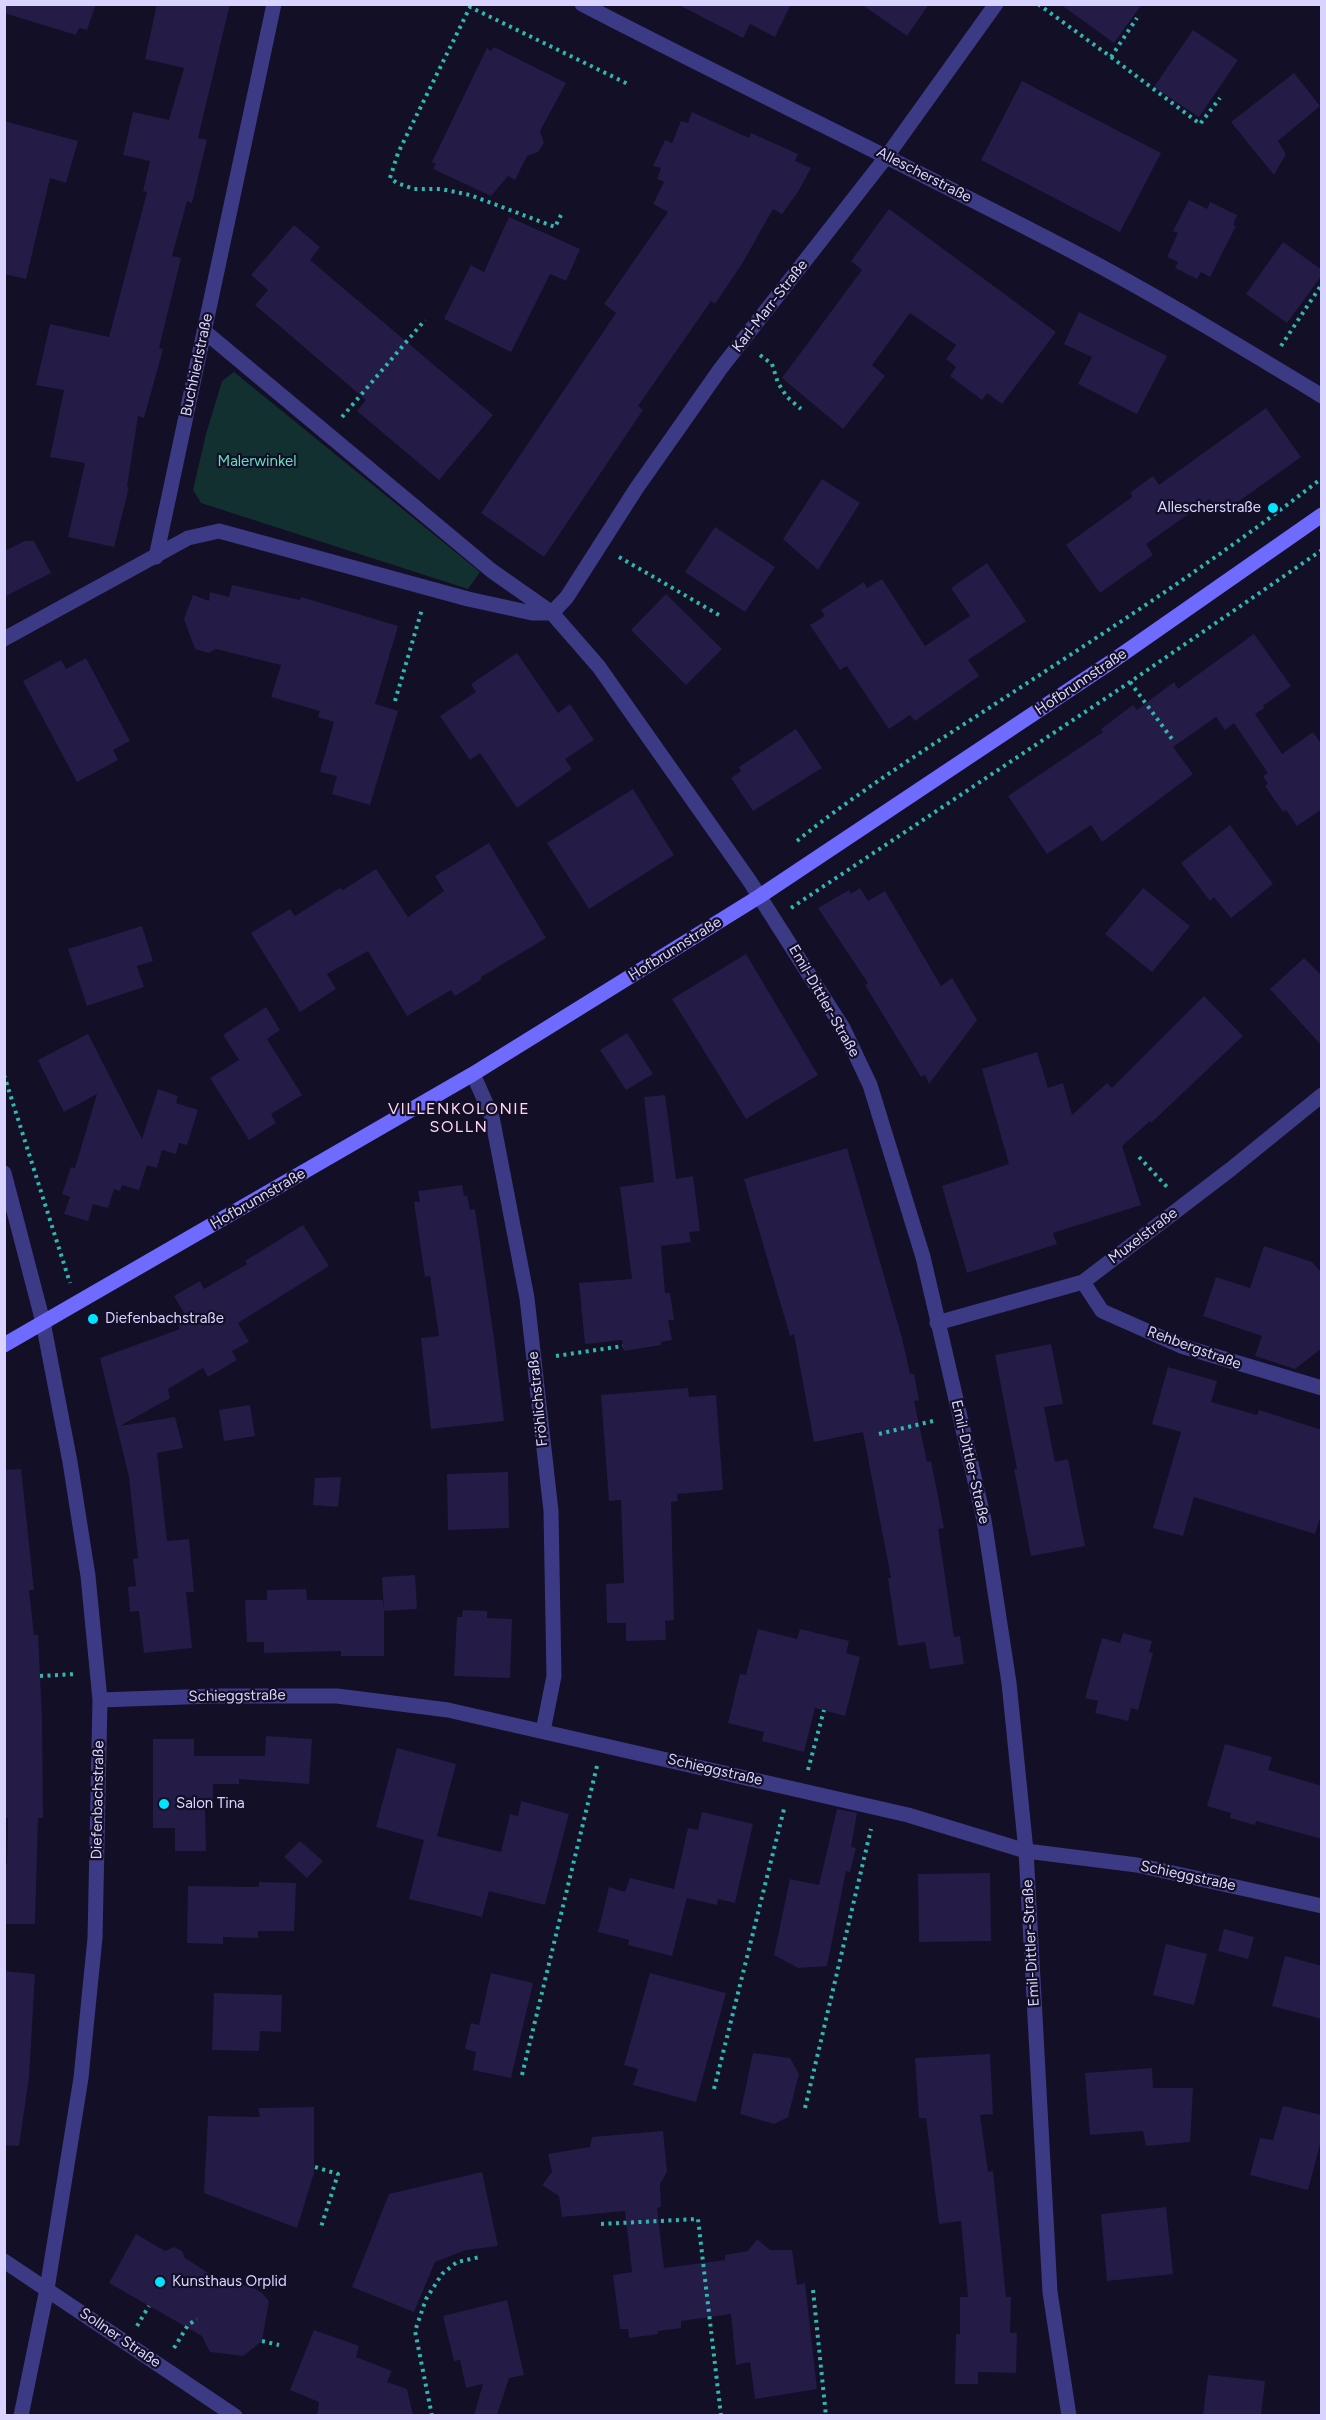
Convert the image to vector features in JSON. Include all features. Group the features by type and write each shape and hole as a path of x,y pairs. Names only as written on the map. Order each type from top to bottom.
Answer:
{"street":[{"name":"Buchhierlstraße","path":"156,557 274,4"},
{"name":"Allescherstraße","path":"582,4 1085,258 1184,313 1322,396"},
{"name":"Karl-Marr-Straße","path":"552,613 567,597 636,489 742,342 887,156 996,4"},
{"path":"204,331 492,571 552,613"},
{"name":"Hofbrunnstraße","path":"4,1345 473,1074 760,896 1114,660 1322,515"},
{"path":"4,639 188,538 219,531 532,614 552,613"},
{"name":"Emil-Dittler-Straße","path":"552,613 599,667 760,896 843,1028 870,1085 923,1257 984,1520 1004,1648 1026,1851 1050,2292 1069,2415"},
{"name":"Fröhlichstraße","path":"473,1074 492,1117 527,1298 551,1511 554,1676 543,1731"},
{"name":"Muxelstraße","path":"937,1323 1083,1282 1322,1095"},
{"name":"Diefenbachstraße","path":"4,1173 43,1322 70,1462 87,1565 100,1700 94,1938 81,2078 48,2289 21,2415"},
{"name":"Rehbergstraße","path":"1083,1282 1102,1311 1181,1346 1322,1388"},
{"name":"Schieggstraße","path":"100,1700 213,1696 337,1696 448,1710 908,1815 1026,1851 1137,1864 1322,1906"},
{"name":"Sollner Straße","path":"4,2261 235,2415"}],"path":[{"path":"1038,4 1200,124 1220,98"},
{"path":"561,215 555,227 470,195 441,189 414,189 390,178 398,153 470,7 630,85"},
{"path":"1111,57 1137,18"},
{"path":"1269,364 1322,284"},
{"path":"327,434 425,320"},
{"path":"742,342 772,364 778,383 787,397 801,409"},
{"path":"793,845 828,816 1128,617 1322,478"},
{"path":"600,546 719,615"},
{"path":"775,918 1130,682 1322,550"},
{"path":"395,701 428,588"},
{"path":"1114,660 1172,740"},
{"path":"4,1075 77,1304"},
{"path":"1139,1156 1183,1205"},
{"path":"564,1354 623,1346"},
{"path":"879,1434 960,1415"},
{"path":"40,1677 61,1675"},
{"path":"814,1747 824,1710"},
{"path":"522,2075 603,1744"},
{"path":"714,2089 789,1788"},
{"path":"805,2108 876,1808"},
{"path":"315,2168 338,2174 321,2227"},
{"path":"601,2224 698,2219 721,2415"},
{"path":"432,2415 415,2331 426,2300 442,2274 457,2262 480,2257"},
{"path":"813,2290 826,2415"},
{"path":"188,2325 197,2319"},
{"path":"262,2341 279,2345"}],"green space":[{"name":"Malerwinkel","path":"234,372 480,572 468,589 201,503 193,490 206,434 222,381"}],"building":[{"path":"4,4 96,4 87,30 79,28 76,35 4,13"},
{"path":"157,4 230,4 198,138 207,140 192,203 187,201 172,256 181,258 159,348 163,349 144,418 138,416 127,487 129,487 114,547 68,537 85,463 50,457 64,390 36,385 50,324 109,337 147,192 143,191 150,161 123,155 133,112 169,120 184,68 145,59"},
{"path":"677,4 791,4 775,37 750,24 743,38"},
{"path":"861,4 929,4 907,36"},
{"path":"1060,4 1142,4 1114,43"},
{"path":"1193,30 1238,60 1199,117 1154,87"},
{"path":"494,47 566,83 540,131 544,143 538,152 527,156 515,180 508,176 491,196 433,169 436,164 432,162 487,48 491,51"},
{"path":"1294,73 1320,106 1278,141 1286,154 1274,175 1231,122"},
{"path":"1022,81 1161,153 1120,232 981,160"},
{"path":"692,112 749,138 751,133 798,154 795,161 811,168 798,192 782,214 773,209 742,264 715,304 711,301 638,406 643,410 544,557 481,513 616,313 604,304 668,212 653,204 664,182 657,179 661,168 653,166 665,140 672,143 681,121 688,123"},
{"path":"4,121 78,141 66,183 50,178 26,279 4,274"},
{"path":"1189,200 1207,209 1210,202 1237,215 1233,225 1236,226 1210,277 1201,272 1197,279 1175,268 1178,262 1167,257 1178,233 1173,231"},
{"path":"889,209 1056,332 1002,404 987,393 982,400 950,376 956,367 946,359 956,345 910,313 872,365 885,376 843,429 782,378 862,270 851,261"},
{"path":"509,217 580,249 566,281 550,274 511,352 444,319 471,265 484,272"},
{"path":"294,225 320,247 310,260 493,415 439,480 357,411 366,400 255,305 268,290 251,275"},
{"path":"1283,242 1322,270 1322,275 1287,323 1246,294"},
{"path":"1079,312 1167,356 1137,414 1078,384 1092,357 1064,344"},
{"path":"1266,408 1301,457 1221,514 1210,499 1146,544 1153,555 1100,593 1066,545 1132,497 1131,492 1153,476 1159,485"},
{"path":"822,479 860,503 818,570 783,539"},
{"path":"715,527 775,567 745,612 685,572"},
{"path":"25,541 34,541 51,573 4,597 4,551"},
{"path":"987,563 1026,621 968,660 979,676 915,721 910,715 889,729 847,666 840,670 810,625 825,616 821,610 864,582 867,588 882,579 925,646 970,616 951,588"},
{"path":"232,585 300,600 301,597 398,626 375,704 398,711 370,805 332,794 337,776 320,772 334,722 318,717 320,711 271,697 281,665 216,649 209,653 195,649 184,619 193,595 209,601 210,592 229,597"},
{"path":"666,594 722,649 686,685 631,630"},
{"path":"1254,634 1291,686 1255,714 1282,754 1313,732 1322,745 1322,809 1297,826 1286,810 1283,812 1265,786 1268,784 1263,776 1268,773 1234,723 1225,730 1216,717 1173,747 1193,774 1102,842 1091,825 1047,854 1008,796 1103,732 1101,729 1133,705 1137,710 1174,682 1178,689"},
{"path":"517,653 558,713 570,704 594,740 565,759 572,769 517,808 480,753 470,760 440,716 476,692 471,684"},
{"path":"86,658 130,741 113,750 118,760 77,782 23,681 61,660 66,669"},
{"path":"796,729 822,768 753,811 731,778 741,771 739,767"},
{"path":"633,789 674,855 589,909 547,843"},
{"path":"1230,825 1273,884 1231,918 1214,897 1210,901 1181,863"},
{"path":"489,843 546,938 481,977 482,979 455,996 451,990 407,1016 368,951 327,974 336,989 300,1012 251,933 290,909 295,916 376,869 408,917 444,891 435,876"},
{"path":"860,888 868,901 885,891 941,986 952,978 977,1020 929,1084 925,1075 921,1077 865,985 868,983 818,908 849,890 851,894"},
{"path":"1143,888 1190,926 1152,972 1105,934"},
{"path":"142,926 153,961 137,966 144,987 87,1006 68,949"},
{"path":"746,954 818,1075 746,1119 672,999"},
{"path":"1304,958 1322,976 1322,1046 1270,989"},
{"path":"1204,996 1243,1036 1151,1123 1150,1121 1122,1146 1141,1205 1053,1233 1057,1244 967,1273 942,1186 1009,1164 982,1069 1037,1052 1048,1088 1063,1083 1072,1115 1107,1083 1112,1088"},
{"path":"266,1007 280,1030 267,1039 302,1095 271,1114 276,1123 249,1140 210,1078 239,1060 223,1035"},
{"path":"627,1033 653,1074 626,1090 600,1050"},
{"path":"88,1034 142,1139 158,1089 178,1096 176,1103 198,1110 187,1145 179,1143 176,1154 162,1150 157,1168 147,1165 139,1190 122,1185 120,1191 114,1189 108,1208 93,1204 88,1221 64,1214 70,1197 62,1194 71,1167 75,1168 97,1094 64,1112 38,1060"},
{"path":"665,1095 676,1179 693,1176 700,1231 689,1232 691,1242 661,1246 665,1293 670,1293 674,1320 668,1320 672,1340 661,1342 661,1345 624,1351 622,1340 585,1344 579,1283 632,1279 620,1187 654,1182 644,1097"},
{"path":"847,1148 902,1338 910,1374 914,1374 919,1400 914,1401 927,1462 931,1461 944,1528 938,1529 954,1637 960,1636 964,1664 930,1669 925,1642 898,1646 888,1578 891,1578 863,1432 814,1442 794,1334 790,1336 744,1179"},
{"path":"462,1185 470,1210 475,1209 504,1421 431,1429 421,1338 439,1336 430,1276 425,1277 414,1202 420,1202 418,1191"},
{"path":"303,1225 329,1266 238,1323 249,1342 232,1351 237,1360 208,1377 203,1368 168,1389 170,1398 120,1426 175,1417 183,1448 157,1453 167,1541 189,1539 194,1592 186,1592 192,1648 144,1653 139,1611 130,1612 128,1587 136,1586 133,1559 138,1558 129,1477 100,1358 180,1329 177,1323 187,1318 174,1296 200,1281 204,1289 247,1264 245,1261"},
{"path":"1264,1246 1312,1262 1322,1273 1322,1348 1295,1369 1255,1356 1262,1336 1203,1316 1216,1277 1250,1288"},
{"path":"1051,1344 1063,1404 1044,1407 1055,1462 1068,1459 1085,1546 1031,1556 995,1355"},
{"path":"1168,1367 1217,1381 1211,1402 1257,1415 1259,1410 1322,1430 1322,1512 1315,1534 1194,1497 1183,1536 1153,1528 1181,1432 1152,1424"},
{"path":"688,1388 689,1397 716,1395 723,1490 677,1494 678,1501 671,1502 674,1620 665,1621 666,1640 626,1641 626,1623 607,1623 606,1584 624,1583 621,1500 609,1501 601,1395"},
{"path":"250,1405 255,1436 224,1441 219,1410"},
{"path":"21,1469 34,1590 29,1590 34,1635 38,1635 43,1818 38,1818 35,1924 4,1924 4,1864 7,1864 8,1818 4,1818 4,1470"},
{"path":"508,1472 509,1528 448,1530 447,1474"},
{"path":"341,1477 338,1507 313,1505 315,1478"},
{"path":"415,1575 417,1609 384,1611 382,1577"},
{"path":"306,1589 307,1600 384,1600 384,1656 341,1656 341,1651 264,1653 264,1642 247,1642 245,1600 267,1600 267,1590"},
{"path":"463,1610 487,1611 487,1618 512,1619 510,1678 454,1676 457,1617 462,1617"},
{"path":"758,1629 797,1639 800,1629 849,1641 846,1653 860,1657 845,1716 815,1708 804,1752 762,1741 764,1732 728,1723 740,1674 746,1675"},
{"path":"1123,1633 1152,1641 1149,1652 1153,1653 1138,1710 1131,1708 1128,1721 1095,1713 1098,1701 1085,1698 1102,1638 1120,1643"},
{"path":"266,1736 312,1739 309,1784 239,1779 239,1784 213,1784 213,1808 205,1808 206,1851 175,1851 175,1828 153,1828 153,1739 194,1739 194,1756 265,1756"},
{"path":"1225,1744 1272,1757 1268,1770 1322,1786 1322,1839 1256,1821 1255,1825 1230,1818 1231,1813 1207,1806"},
{"path":"397,1748 456,1764 437,1836 501,1852 510,1814 518,1816 521,1801 569,1814 545,1905 489,1891 482,1917 409,1899 424,1840 376,1827"},
{"path":"837,1809 857,1813 851,1847 856,1848 850,1872 846,1871 827,1966 798,1968 774,1955 790,1879 819,1885"},
{"path":"702,1812 753,1824 735,1903 718,1899 717,1905 687,1898 672,1956 628,1945 629,1940 598,1932 609,1887 625,1892 630,1878 674,1889 688,1828 698,1830"},
{"path":"300,1841 323,1861 307,1878 284,1857"},
{"path":"990,1873 991,1941 919,1942 918,1874"},
{"path":"259,1882 296,1883 294,1931 258,1931 258,1938 223,1937 223,1944 187,1943 188,1886 259,1887"},
{"path":"1224,1929 1254,1937 1248,1959 1218,1951"},
{"path":"1166,1944 1207,1954 1194,2005 1153,1995"},
{"path":"1285,1956 1322,1966 1322,2019 1272,2006"},
{"path":"4,1971 35,1974 29,2077 19,2146 4,2145"},
{"path":"491,1973 533,1983 511,2078 473,2070 476,2052 465,2049 471,2023 479,2025"},
{"path":"650,1973 726,1993 696,2102 633,2085 638,2069 624,2065"},
{"path":"214,1993 282,1995 281,2032 260,2031 259,2051 212,2050"},
{"path":"753,2053 790,2058 799,2074 788,2117 774,2124 740,2114"},
{"path":"990,2054 993,2114 980,2115 988,2172 993,2171 1006,2297 1011,2297 1010,2333 1017,2333 1016,2373 978,2372 978,2384 955,2384 956,2334 960,2334 960,2297 968,2297 961,2221 939,2224 926,2118 919,2118 915,2058"},
{"path":"1152,2068 1153,2088 1193,2088 1190,2142 1146,2146 1143,2131 1090,2135 1085,2073"},
{"path":"1283,2106 1322,2115 1322,2137 1308,2190 1250,2175 1260,2138 1273,2140"},
{"path":"314,2107 314,2173 297,2228 204,2193 208,2116 260,2117 258,2108"},
{"path":"663,2131 667,2172 660,2184 661,2207 657,2208 664,2268 725,2260 725,2255 748,2251 757,2239 770,2250 792,2250 797,2285 805,2283 817,2389 755,2399 750,2362 736,2365 731,2314 681,2321 681,2328 629,2338 628,2329 620,2329 613,2275 632,2272 625,2211 562,2217 559,2196 542,2185 552,2172 548,2154 590,2147 592,2137"},
{"path":"482,2172 498,2246 466,2250 435,2262 414,2312 352,2287 389,2194"},
{"path":"1166,2207 1173,2274 1107,2281 1101,2214"},
{"path":"136,2234 165,2251 174,2247 182,2251 185,2258 216,2278 252,2287 262,2293 269,2301 262,2341 243,2356 210,2352 202,2336 109,2283"},
{"path":"507,2300 524,2375 509,2378 497,2415 474,2415 483,2384 466,2388 460,2360 454,2361 443,2316"},
{"path":"314,2330 359,2346 356,2357 392,2371 387,2382 407,2389 413,2415 317,2415 319,2402 290,2390"},
{"path":"1208,2375 1265,2381 1261,2415 1203,2415"}],"place":[{"name":"Allescherstraße","path":"1273,508"},
{"name":"Diefenbachstraße","path":"93,1319"},
{"name":"Salon Tina","path":"164,1804"},
{"name":"Kunsthaus Orplid","path":"160,2282"}],"district":[{"name":"VILLENKOLONIE SOLLN","path":"459,1118"}]}
